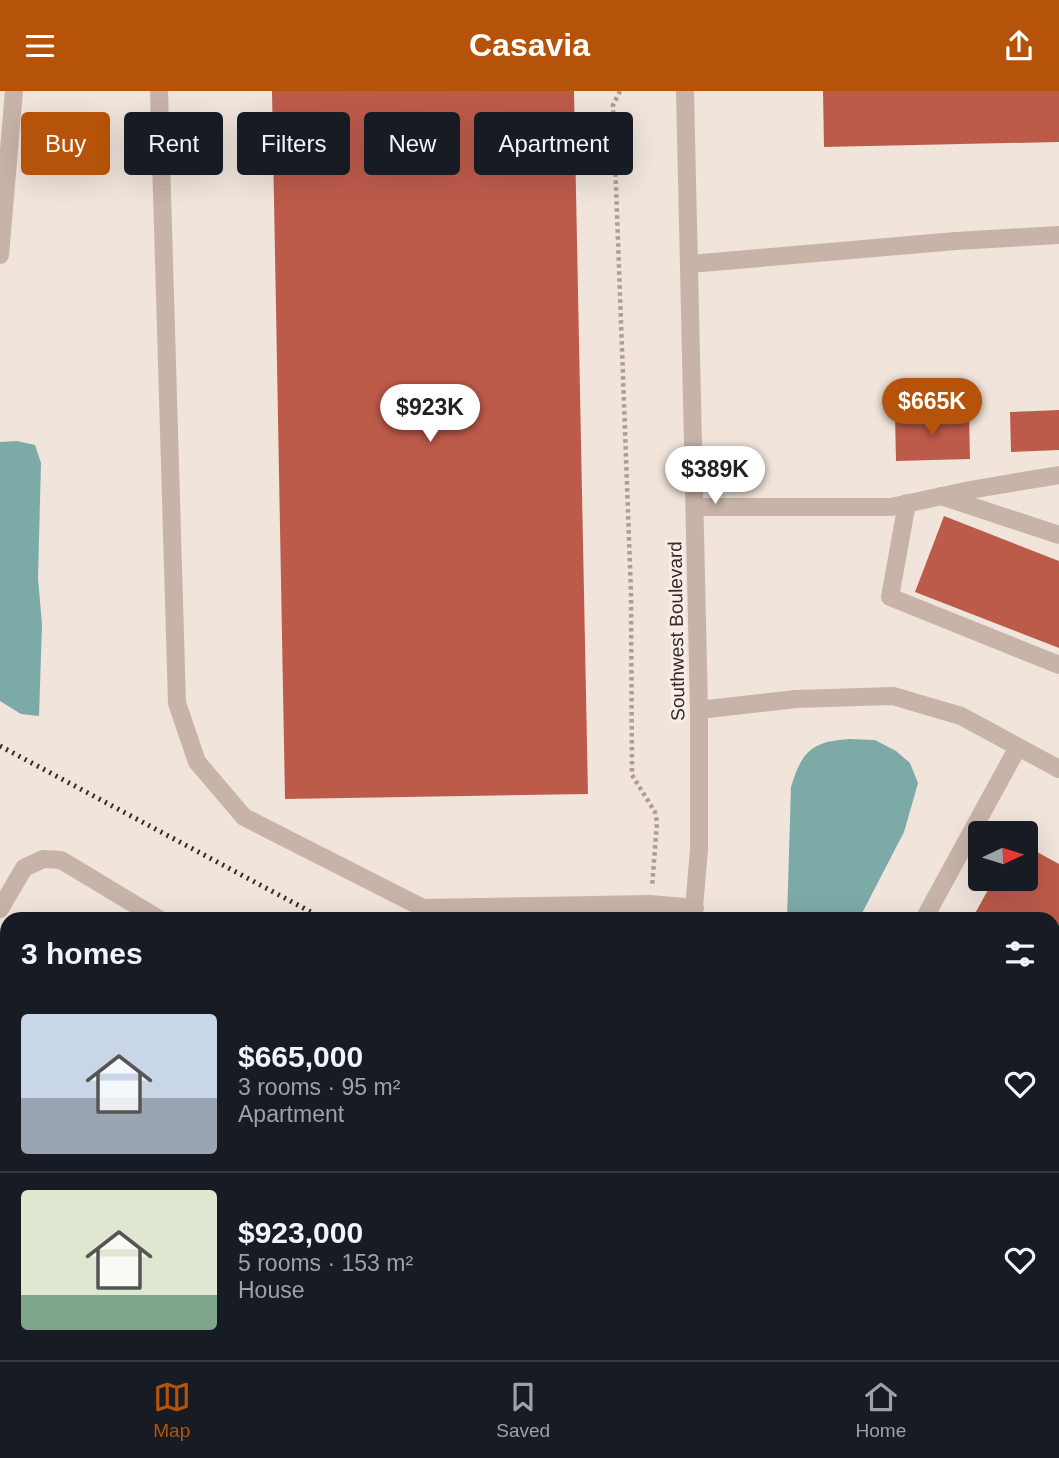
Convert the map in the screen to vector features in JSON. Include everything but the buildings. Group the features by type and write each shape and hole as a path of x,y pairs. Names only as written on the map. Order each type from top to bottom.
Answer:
{"street":[{"path":"0,255 14,91"},
{"path":"159,91 177,703 197,762 244,817 423,908 650,904 689,912"},
{"name":"Southwest Boulevard","path":"685,91 699,710 699,850 694,912"},
{"path":"690,264 1059,235"},
{"path":"695,507 891,507 1059,475"},
{"path":"941,496 1059,535"},
{"path":"907,503 890,597 1059,665"},
{"path":"699,710 796,699 893,696 961,716 1059,769"},
{"path":"928,912 1018,747"},
{"path":"0,909 24,868 43,859 61,860 147,912"}],"path":[{"path":"620,91 613,105 630,579 632,775 655,812 657,821 650,904"}],"water":[{"path":"17,441 35,445 41,463 38,578 42,625 39,716 21,714 0,701 0,442"},
{"path":"848,739 875,740 896,751 910,763 918,783 904,832 863,912 787,912 791,787 800,763 808,752 826,743"}],"railway":[{"path":"0,746 311,912"}]}
